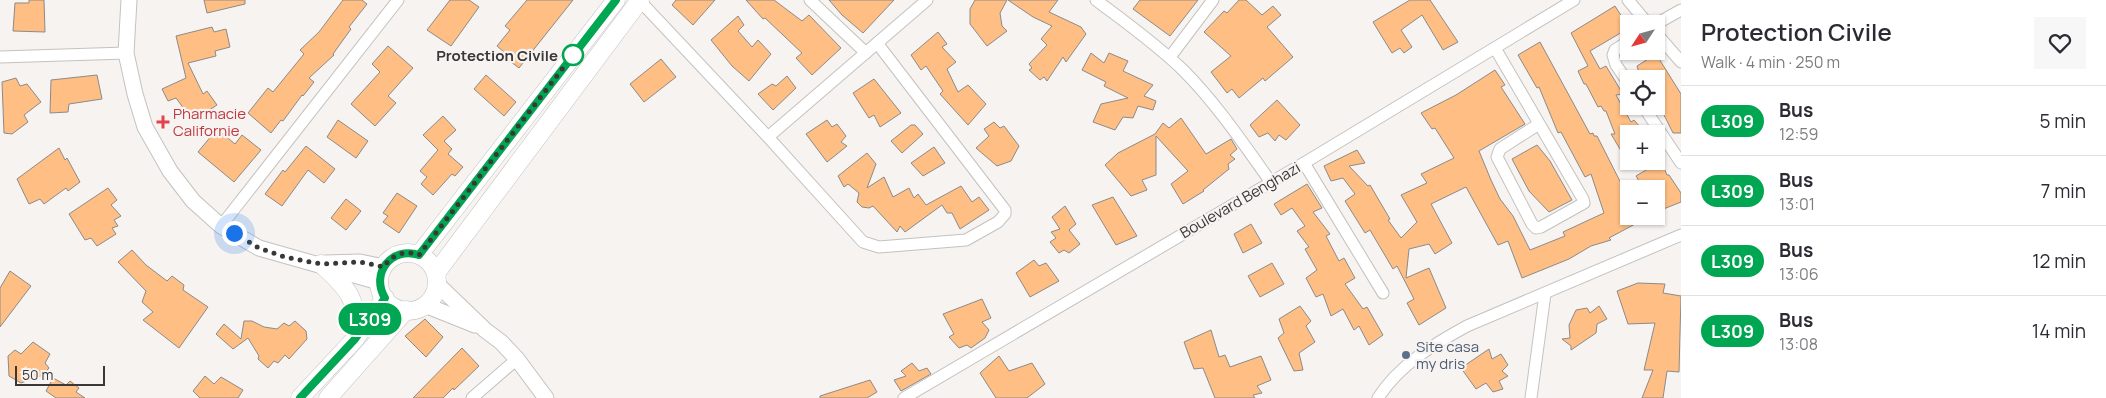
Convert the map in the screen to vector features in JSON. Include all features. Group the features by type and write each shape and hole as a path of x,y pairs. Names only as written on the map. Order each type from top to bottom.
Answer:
{"main road":[{"path":"129,0 126,53 145,127 170,171 193,201 221,226 259,248 285,257 321,264 360,262 383,282 392,305 406,310 416,309 425,305 433,296 436,278 639,0"},
{"path":"419,255 616,0"},
{"path":"300,398 355,339 383,282 391,259 409,252 419,255 430,263 436,278 485,330 501,342 517,359 546,398"},
{"path":"321,264 345,286 350,296 357,319 355,339"},
{"path":"425,305 485,330"},
{"path":"328,398 406,310"}],"street":[{"path":"221,226 398,0"},
{"path":"639,0 768,137 855,235 870,245 879,247 966,240 998,222 1005,214 1003,205 877,43"},
{"path":"810,0 866,53"},
{"path":"768,137 927,0"},
{"path":"1096,0 1170,57 1220,112 1270,181"},
{"path":"1170,57 1213,0"},
{"name":"Boulevard Benghazi","path":"904,398 1270,181 1304,163 1574,0"},
{"path":"1628,0 1640,15"},
{"path":"1665,19 1681,10"},
{"path":"1665,43 1681,62"},
{"path":"1620,47 1612,55 1620,71"},
{"path":"1495,48 1539,124 1584,203 1549,223 1536,228 1497,157 1497,153 1500,149 1539,124"},
{"path":"0,57 126,53"},
{"path":"1649,115 1681,163"},
{"path":"1304,163 1383,293"},
{"path":"1378,398 1416,357 1437,342 1467,326 1676,243 1681,235"},
{"path":"1531,398 1545,294"},
{"path":"472,398 517,359"}],"building":[{"path":"29,0 44,0 45,32 13,31 15,3 29,3"},
{"path":"204,0 245,0 245,4 207,13"},
{"path":"343,0 362,0 367,4 349,27 351,29 334,55 309,78 314,82 271,133 248,113 268,88 273,92 304,54 300,50 319,32"},
{"path":"450,0 469,0 479,7 451,46 427,30"},
{"path":"527,0 573,0 519,68 502,55 504,52 497,46 510,30 505,26"},
{"path":"676,0 715,0 693,25 672,5"},
{"path":"746,0 774,0 802,21 809,15 841,48 812,75 796,58 802,53 765,18 763,19"},
{"path":"829,0 894,0 863,33 842,15"},
{"path":"975,0 1007,0 1000,13 1002,26 1007,31 987,46 970,24 970,9"},
{"path":"1008,0 1058,0 1049,12 1081,27 1086,34 1066,62 1063,57 1047,81 1044,77 1040,80 1029,70 1032,68 1029,64 1047,45 1041,39 1052,26 1033,17"},
{"path":"1140,0 1198,0 1170,36 1133,9"},
{"path":"1239,0 1246,0 1262,15 1273,6 1281,15 1267,27 1293,57 1265,81 1263,78 1239,98 1232,89 1227,93 1211,72 1231,56 1204,32 1224,11 1227,13"},
{"path":"1410,0 1430,0 1458,42 1443,50 1422,15 1401,30 1412,47 1404,53 1400,48 1392,53 1373,22"},
{"path":"1615,6 1621,15 1620,33 1590,51 1600,69 1606,66 1620,89 1620,94 1616,95 1620,102 1620,115 1627,115 1631,122 1634,120 1638,125 1620,125 1620,149 1611,134 1615,134 1606,111 1601,106 1598,107 1578,71 1588,66 1571,33"},
{"path":"738,16 744,25 738,31 752,47 758,40 771,54 749,81 732,66 711,40"},
{"path":"212,27 214,32 226,29 230,47 215,51 216,56 188,63 203,94 207,91 217,105 193,121 176,98 168,101 162,89 186,78 176,36"},
{"path":"938,32 947,44 942,47 956,62 947,69 958,92 968,85 986,104 968,125 940,94 943,91 926,66 921,70 911,55"},
{"path":"1540,42 1590,134 1593,133 1594,136 1597,136 1620,181 1620,225 1633,225 1609,238 1611,240 1591,246 1569,259 1522,278 1508,241 1498,245 1466,187 1431,204 1452,243 1435,254 1429,244 1409,249 1406,278 1429,268 1446,308 1419,325 1407,303 1414,299 1397,266 1393,269 1370,230 1365,233 1345,201 1355,194 1343,178 1331,181 1324,166 1357,150 1365,163 1349,166 1368,186 1370,185 1390,219 1388,220 1401,238 1417,222 1401,195 1427,183 1421,174 1454,158 1435,128 1432,129 1421,113 1456,95 1495,70 1505,85 1501,87 1525,124 1479,151 1491,180 1500,199 1513,216 1530,250 1565,236 1563,232 1604,213 1591,174 1585,177 1561,132 1558,133 1539,87 1537,88 1518,55"},
{"path":"388,46 413,68 388,96 396,103 375,126 351,104 380,72 372,64"},
{"path":"1091,53 1104,63 1109,53 1128,61 1123,71 1153,85 1144,96 1156,101 1153,110 1138,106 1133,118 1123,117 1115,130 1093,122 1101,104 1128,98 1104,86 1106,82 1082,70"},
{"path":"661,59 676,77 644,102 630,84"},
{"path":"1646,60 1660,60 1681,94 1681,133 1673,133 1664,115 1665,70 1638,70 1637,66"},
{"path":"97,75 102,99 69,104 68,112 50,113 51,80"},
{"path":"486,75 516,102 504,116 474,89"},
{"path":"787,76 796,88 773,110 758,94 772,84 776,86"},
{"path":"16,78 20,86 27,84 41,102 24,115 28,122 12,134 4,133 2,82"},
{"path":"874,79 901,113 880,127 874,115 869,118 853,93"},
{"path":"1277,100 1300,125 1286,140 1279,135 1275,141 1268,133 1259,137 1250,125"},
{"path":"443,116 456,130 444,141 452,149 448,154 463,167 455,176 452,174 433,195 421,184 427,177 420,171 438,150 423,135"},
{"path":"1181,118 1206,154 1231,139 1237,149 1230,155 1235,159 1228,164 1229,169 1204,191 1183,204 1171,184 1188,171 1156,136 1156,175 1142,180 1147,190 1131,196 1105,165 1118,153 1155,134 1163,123 1169,128"},
{"path":"338,120 368,141 356,158 327,137"},
{"path":"827,120 832,127 837,124 846,136 841,142 847,146 827,162 806,134"},
{"path":"994,122 1000,128 1004,126 1019,146 1011,161 997,166 976,148 989,136 984,129"},
{"path":"911,125 915,125 923,134 902,153 891,141"},
{"path":"217,129 235,144 242,135 261,150 234,182 198,152"},
{"path":"1537,145 1550,161 1572,200 1549,212 1529,191 1512,159"},
{"path":"306,146 335,169 324,183 308,170 282,206 265,194 283,170 285,172"},
{"path":"934,147 945,163 923,176 911,163"},
{"path":"59,148 65,160 67,158 80,182 68,191 66,188 44,204 40,199 29,204 17,179"},
{"path":"867,153 876,164 867,188 884,177 893,197 909,188 914,198 918,194 926,205 961,186 972,202 979,197 989,210 960,229 952,213 947,213 942,205 905,232 900,226 897,232 873,206 869,208 862,207 857,202 859,193 848,184 844,187 838,176"},
{"path":"1646,170 1665,170 1681,193 1681,202 1665,208 1665,180 1638,180 1636,176"},
{"path":"1307,184 1322,208 1313,212 1330,234 1326,236 1339,261 1344,258 1355,278 1345,284 1363,309 1367,307 1383,335 1369,345 1359,326 1354,330 1343,309 1331,316 1323,294 1316,297 1306,278 1317,270 1305,249 1309,247 1297,231 1305,226 1292,208 1281,215 1274,204"},
{"path":"108,188 117,200 111,205 121,216 114,220 118,226 112,228 116,234 97,246 91,238 85,240 69,214"},
{"path":"397,193 417,206 399,233 383,222 388,216 383,213"},
{"path":"1113,197 1137,236 1116,245 1092,205"},
{"path":"346,199 361,211 346,230 331,218"},
{"path":"1065,206 1076,224 1069,230 1080,244 1069,253 1064,250 1059,253 1050,242 1056,238 1051,232 1060,229 1052,217"},
{"path":"1251,224 1262,243 1243,253 1234,234"},
{"path":"132,250 146,265 167,281 172,276 184,285 183,290 208,307 179,348 143,320 153,312 142,302 146,291 118,262"},
{"path":"1034,260 1039,266 1046,263 1059,281 1030,297 1016,273"},
{"path":"1272,263 1284,284 1260,297 1248,276"},
{"path":"10,271 31,286 0,327 0,288"},
{"path":"1638,283 1665,284 1663,293 1681,296 1679,372 1667,371 1663,398 1642,398 1653,370 1644,370 1655,323 1628,324 1617,291"},
{"path":"982,299 991,318 982,322 989,330 985,338 971,348 967,345 959,348 949,337 954,334 943,314"},
{"path":"1300,306 1311,321 1306,326 1315,342 1299,353 1303,370 1294,371 1278,338 1284,333 1279,319"},
{"path":"1599,306 1607,319 1597,324 1596,333 1571,350 1571,346 1562,339 1570,338 1569,325 1576,310 1587,308 1590,313"},
{"path":"425,319 443,337 426,357 405,336"},
{"path":"244,321 252,321 264,327 277,329 284,323 289,326 295,321 306,331 307,339 289,359 285,355 278,363 274,361 268,368 258,359 259,356 248,338 233,349 216,334 224,324 241,339"},
{"path":"1211,330 1219,357 1225,355 1230,367 1261,356 1271,380 1257,386 1262,393 1253,395 1255,398 1215,398 1203,368 1194,369 1184,342"},
{"path":"33,342 50,354 45,363 49,368 43,375 21,383 9,376 8,356 15,350 21,354"},
{"path":"462,348 479,366 443,398 413,398"},
{"path":"1489,349 1492,359 1501,354 1508,365 1502,371 1508,376 1499,381 1503,389 1493,392 1486,383 1476,389 1461,368"},
{"path":"999,356 1009,371 1032,363 1045,384 1027,398 996,398 980,373"},
{"path":"912,363 919,371 927,368 931,374 901,391 894,380 906,376 901,371"},
{"path":"205,376 214,384 221,377 243,390 238,398 200,398 193,391"},
{"path":"53,378 66,385 70,381 79,388 76,392 85,398 56,398 46,391"},
{"path":"870,380 877,392 867,398 820,398 820,396"}],"bus line":[{"name":"L309","path":"300,398 355,339 385,298 380,288 381,272 385,264 400,254 409,252 419,255 436,236 616,0"}],"place":[{"name":"Protection Civile","path":"573,55"},
{"name":"Pharmacie Californie","path":"163,122"},
{"name":"Site casa my dris","path":"1406,355"}],"route":[{"path":"234,233 259,248 285,257 321,264 347,261 384,267 387,262 400,254 409,252 419,255 436,236 573,55"}]}
